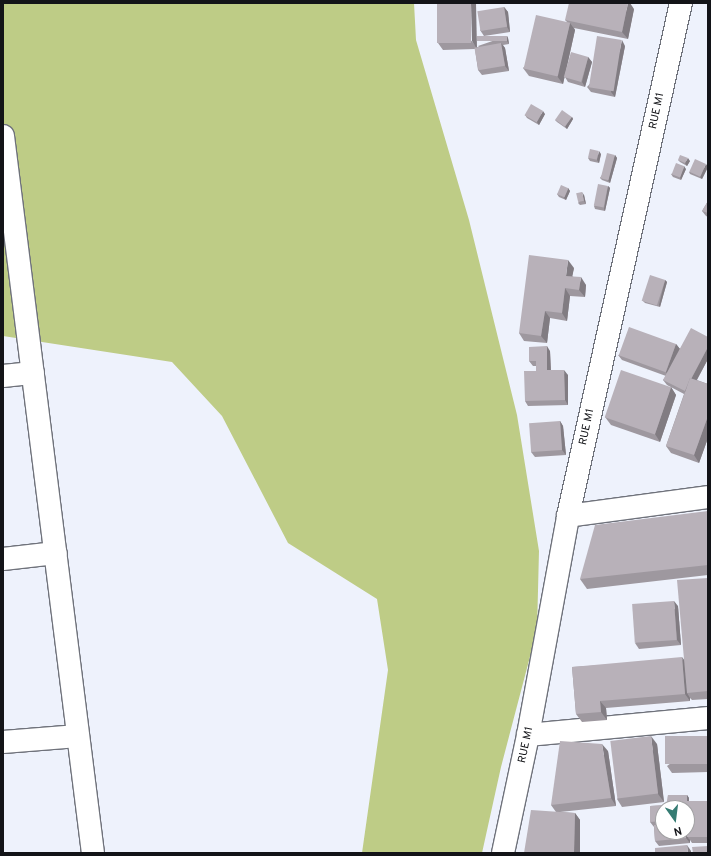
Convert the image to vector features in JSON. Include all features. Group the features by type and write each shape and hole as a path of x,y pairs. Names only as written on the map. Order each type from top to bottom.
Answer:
{"street":[{"name":"RUE M1","path":"502,853 528,735 568,516 681,3"},
{"path":"3,136 6,188 33,373 93,853"},
{"path":"3,376 33,373"},
{"path":"568,516 708,497"},
{"path":"3,559 56,553"},
{"path":"528,735 708,718"},
{"path":"3,742 78,736"}],"green space":[{"path":"3,3 414,3 416,40 469,220 517,415 539,551 537,630 501,767 482,853 362,853 388,670 377,599 288,543 222,416 172,362 3,336"}],"building":[{"path":"437,3 471,3 471,43 437,43"},
{"path":"569,3 628,3 622,32 565,20"},
{"path":"504,7 507,27 480,31 477,11"},
{"path":"536,15 570,23 558,76 524,69"},
{"path":"477,36 507,36 507,41 477,41"},
{"path":"597,36 622,40 614,91 589,87"},
{"path":"501,43 505,66 478,70 474,48"},
{"path":"571,52 588,57 581,82 564,77"},
{"path":"531,104 543,111 537,122 524,115"},
{"path":"562,110 572,117 565,127 555,120"},
{"path":"590,149 599,151 597,160 588,158"},
{"path":"607,153 615,155 608,180 601,178"},
{"path":"680,155 688,158 685,163 678,160"},
{"path":"695,159 706,164 700,177 689,172"},
{"path":"676,163 684,166 680,177 672,174"},
{"path":"598,184 608,186 604,208 594,206"},
{"path":"561,185 568,188 564,197 557,194"},
{"path":"582,192 584,201 578,202 576,193"},
{"path":"708,201 708,213 702,211"},
{"path":"529,255 568,260 566,276 581,277 579,290 565,288 562,313 545,311 541,336 519,333"},
{"path":"650,275 665,280 657,306 642,301"},
{"path":"629,327 676,344 666,372 619,355"},
{"path":"691,328 708,337 708,347 691,379 690,378 685,391 663,380"},
{"path":"547,346 547,370 564,370 565,400 525,401 524,371 536,371 536,361 529,361 529,347"},
{"path":"621,370 671,387 655,435 605,417"},
{"path":"690,378 708,384 708,416 694,455 666,446"},
{"path":"560,421 562,450 531,452 529,423"},
{"path":"708,511 708,565 580,579 595,525"},
{"path":"708,578 708,691 687,693 677,580"},
{"path":"674,601 677,640 635,643 632,604"},
{"path":"682,657 685,694 600,701 601,712 576,714 572,667"},
{"path":"651,736 658,794 617,799 610,741"},
{"path":"665,736 708,736 708,764 665,764"},
{"path":"560,741 602,744 611,798 551,805"},
{"path":"668,795 687,795 687,800 667,800"},
{"path":"695,801 708,801 708,837 695,837"},
{"path":"650,806 655,806 655,822 650,822"},
{"path":"531,810 575,813 574,853 524,853"},
{"path":"654,825 655,840 665,840 655,841"},
{"path":"687,845 688,853 655,853 655,848"},
{"path":"708,846 708,853 693,853 692,847"}]}
